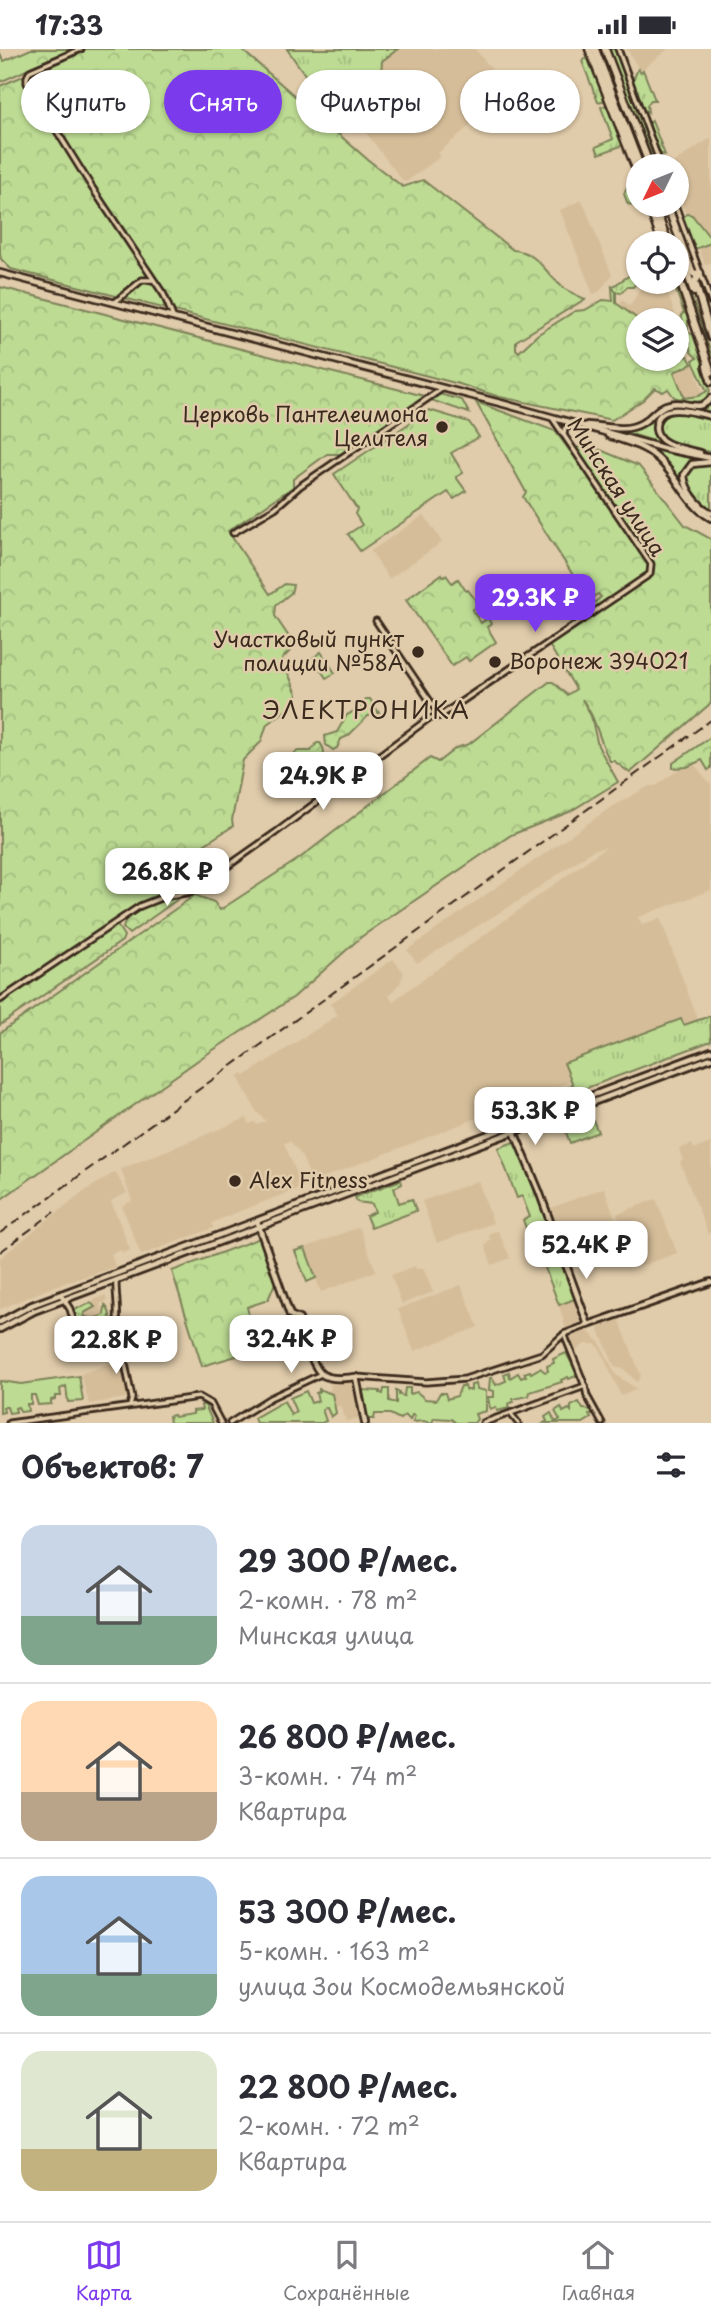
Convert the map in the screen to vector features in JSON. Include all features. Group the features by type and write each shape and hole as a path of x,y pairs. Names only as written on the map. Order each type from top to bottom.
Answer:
{"main road":[{"path":"589,49 630,154"},
{"path":"595,49 635,154"},
{"path":"605,49 646,154"},
{"path":"670,217 691,270 695,274 700,273"},
{"path":"700,273 695,282 711,338"},
{"path":"689,277 711,338"},
{"path":"682,294 711,372"},
{"path":"684,294 695,328"}],"street":[{"path":"81,49 30,71 27,83 169,304 173,318"},
{"path":"618,49 657,154"},
{"path":"679,217 711,302"},
{"name":"Минская улица","path":"0,272 711,459"},
{"path":"114,302 142,279 153,279"},
{"path":"695,328 711,382"},
{"path":"233,533 275,508 300,486 443,388"},
{"path":"564,436 564,430 576,424 629,428 642,423 667,404 698,407 711,398"},
{"path":"711,416 669,411 658,418 656,427 658,435 667,443 711,459"},
{"name":"Минская улица","path":"0,1000 140,906 163,897 191,892 428,719 440,716 651,572 651,565 551,418"},
{"path":"584,426 654,455 698,509 711,515"},
{"path":"711,459 692,464 684,475 686,485 711,515"},
{"path":"376,621 440,716"},
{"path":"0,1329 25,1315 125,1271 512,1128 711,1051"},
{"path":"512,1128 711,1058"},
{"path":"512,1128 536,1183 588,1325"},
{"path":"0,1322 32,1305 116,1281 258,1223"},
{"path":"258,1223 290,1315 299,1319 321,1374"},
{"path":"125,1271 115,1277 117,1327 132,1398 130,1405"},
{"path":"230,1423 270,1398 321,1374 426,1382 465,1379 542,1354 564,1334 711,1282"},
{"path":"63,1298 82,1344 91,1348 117,1344 122,1348"},
{"path":"107,1344 113,1339 117,1327"},
{"path":"564,1334 587,1396 602,1423"},
{"path":"356,1377 365,1423"},
{"path":"483,1423 585,1386"},
{"path":"9,1423 199,1397 211,1404 221,1423"},
{"path":"511,1414 518,1423"}],"shaded area":[{"path":"398,49 475,49 492,70 460,70 461,133 438,153 440,157 406,182 366,133 446,133 446,70 382,70 382,61"},
{"path":"627,49 668,49 640,71"},
{"path":"711,138 711,262 705,265 687,217 690,217 690,154 686,154"},
{"path":"582,200 612,275 599,292 593,294 560,210"},
{"path":"637,294 668,294 673,308 626,310 620,306 622,300 630,306"},
{"path":"693,364 702,391 697,395 684,397 674,372 689,371 689,366"},
{"path":"424,515 442,542 389,579 371,551"},
{"path":"691,760 711,785 711,890 638,917 642,925 660,918 698,1020 684,1026 681,1019 565,1063 569,1082 315,1181 312,1181 301,1155 290,1141 284,1143 302,1187 225,1217 212,1223 213,1228 141,1255 122,1206 132,1201 121,1169 247,1118 249,1124 255,1122 256,1125 266,1121 257,1112 238,1077 243,1073 245,1076 338,1015 330,1004 393,959 404,973 400,983 389,995 393,1001 606,847 593,850 525,897 417,963 407,950 607,810 649,786 656,786"},
{"path":"711,1143 711,1233 708,1234 680,1162 683,1160 679,1149 692,1144 694,1149"},
{"path":"115,1172 127,1193 111,1201 130,1250 111,1254 115,1267 55,1286 0,1309 0,1258 79,1195"},
{"path":"478,1181 493,1223 437,1243 422,1201"},
{"path":"604,1188 618,1226 565,1246 551,1208"},
{"path":"656,1199 677,1253 638,1267 617,1214"},
{"path":"359,1227 376,1271 321,1292 305,1248"},
{"path":"498,1231 510,1258 492,1265 485,1246 490,1240 489,1233"},
{"path":"415,1266 416,1269 423,1268 433,1292 402,1304 391,1275"},
{"path":"461,1285 478,1327 414,1351 398,1309"},
{"path":"105,1295 107,1301 100,1304 104,1315 84,1322 79,1307"},
{"path":"575,1299 582,1324 566,1330 559,1305"},
{"path":"619,1319 641,1376 637,1382 624,1369 615,1367 598,1328"},
{"path":"587,1330 600,1343 616,1375 637,1389 621,1396 596,1344 585,1344 573,1353 567,1338"},
{"path":"119,1360 131,1397 89,1404 81,1374"},
{"path":"354,1382 361,1418 346,1421 341,1406 334,1407 330,1384"}],"green space":[{"path":"31,49 74,49 27,70 21,70 21,73 0,82 0,54 4,61"},
{"path":"86,49 241,49 265,70 164,70 164,133 282,133 282,85 296,97 296,133 337,133 403,187 423,180 513,250 522,251 536,259 565,289 585,299 516,341 516,349 519,352 537,335 575,311 585,310 603,300 613,301 612,287 616,292 616,303 626,310 626,371 676,371 674,372 684,397 680,399 674,397 668,389 663,392 655,388 643,400 612,420 500,397 459,384 11,269 1,259 0,254 0,86 21,77 21,133 150,133 150,70 37,70"},
{"path":"287,49 398,49 382,61 381,70 302,70"},
{"path":"599,49 641,154 639,154"},
{"path":"609,49 615,49 654,154 650,154"},
{"path":"589,57 606,100 598,102 582,61"},
{"path":"638,69 641,72 643,70 655,100 651,100 647,105 648,112 641,108 632,82"},
{"path":"610,106 624,142 621,146 599,154 596,147 613,139 601,107"},
{"path":"652,121 665,154 658,153 648,125"},
{"path":"692,215 711,239 711,243 695,249 682,218"},
{"path":"626,278 626,288 621,293 612,287"},
{"path":"0,287 428,397 342,454 327,454 293,479 293,487 228,531 270,594 285,584 293,585 291,593 276,605 275,616 295,646 282,659 297,694 296,703 267,724 261,742 243,760 233,826 185,857 199,884 129,934 123,928 126,919 119,921 117,925 124,936 122,941 0,1025"},
{"path":"689,290 711,353 711,359 689,294"},
{"path":"689,333 693,335 710,384 709,398 699,405 683,403 684,398 698,396 707,391 694,364 693,360 697,358 691,352"},
{"path":"439,394 462,400 469,413 431,400"},
{"path":"711,401 711,415 673,408 657,417 654,425 664,444 618,430 632,427 668,406 696,408"},
{"path":"476,402 555,431 570,451 581,446 598,449 639,466 685,525 711,539 711,703 630,773 610,761 591,713 582,699 591,716 598,746 618,782 569,812 511,835 361,937 294,997 201,1058 0,1200 0,1033 195,895 214,902 220,910 300,858 430,758 438,762 456,748 469,744 549,682 553,682 567,695 576,689 549,645 653,572 650,559 647,561 649,569 645,576 595,610 592,605 601,597 598,594 588,600 583,592 587,589 573,575 523,497 526,492"},
{"path":"429,410 469,422 479,437 451,453 463,473 456,477 466,491 454,499 448,492 360,551 348,534 362,525 355,514 357,509 334,474"},
{"path":"672,412 711,418 711,452 679,446 664,439 658,424 662,417"},
{"path":"645,447 698,460 689,463 682,473 684,484 695,503 676,477"},
{"path":"698,464 711,466 711,511 697,499 687,484 686,472"},
{"path":"442,574 452,583 458,579 466,591 468,590 479,605 472,610 481,623 488,618 491,624 487,627 496,642 469,661 466,657 452,666 406,600"},
{"path":"321,652 335,673 326,678 313,658"},
{"path":"366,699 370,699 379,713 368,716 348,736 341,739 337,748 333,750 326,745 325,736 337,732 347,715 358,709"},
{"path":"711,737 711,768 708,770 702,760 687,767 673,768 673,763"},
{"path":"317,743 324,749 321,761 290,779 282,793 278,795 272,790 273,777 287,765 289,757 298,751 311,751"},
{"path":"710,1016 711,1041 568,1095 566,1088 573,1085 564,1063 681,1019 684,1025"},
{"path":"590,1113 598,1132 570,1143 563,1124"},
{"path":"516,1141 575,1299 559,1305 539,1252 536,1253 523,1220 530,1217 522,1196 517,1198 498,1148"},
{"path":"401,1180 402,1184 394,1188 399,1203 412,1199 416,1211 371,1228 366,1216 375,1212 372,1204 357,1202 355,1197"},
{"path":"260,1238 275,1283 268,1300 247,1307 257,1350 202,1366 172,1271"},
{"path":"305,1248 316,1278 307,1282 295,1251"},
{"path":"91,1303 95,1307 84,1313 85,1317 104,1315 105,1305 109,1311 110,1326 103,1338 91,1343 83,1341 82,1335 93,1332 95,1327 84,1323 77,1331 73,1314 76,1309"},
{"path":"566,1353 578,1375 530,1392 529,1396 513,1399 513,1402 508,1404 509,1408 497,1411 496,1407 490,1409 488,1397 494,1397 494,1391 489,1390 490,1378 496,1385 506,1381 504,1374 509,1372 510,1378 518,1373 521,1378 526,1376 524,1373 540,1368 545,1372 548,1371 547,1366 554,1363 553,1359"},
{"path":"79,1376 83,1401 68,1402 66,1386 60,1389 61,1396 55,1396 51,1404 38,1405 35,1395 31,1395 31,1404 27,1404 28,1411 21,1412 18,1407 15,1408 16,1412 9,1413 7,1407 3,1407 4,1412 0,1413 0,1381 21,1384"},
{"path":"476,1384 477,1389 486,1391 486,1411 475,1414 477,1419 474,1423 456,1423 451,1419 434,1418 432,1423 413,1422 415,1416 412,1415 410,1420 405,1415 400,1419 390,1414 375,1414 374,1419 370,1419 366,1415 362,1390 380,1391 383,1394 384,1389 389,1389 389,1401 396,1403 396,1391 404,1396 405,1388 410,1388 410,1394 417,1392 425,1399 436,1400 440,1393 445,1393 447,1399 457,1396 461,1386 471,1390 471,1385"},
{"path":"319,1389 332,1394 336,1413 331,1417 327,1408 322,1409 326,1421 256,1423 254,1418 284,1401 291,1415 296,1412 290,1398 306,1391 311,1403 318,1401 316,1393"},
{"path":"579,1402 583,1409 592,1410 593,1413 589,1415 591,1418 583,1423 544,1423 547,1421 545,1417 551,1413 555,1422 560,1420 555,1411 561,1407 563,1412 569,1409 571,1411 571,1406"},
{"path":"201,1405 205,1405 213,1423 170,1423 169,1416 193,1414 193,1411 202,1410"}],"railway":[{"path":"0,1233 711,720"},
{"path":"0,1252 54,1212"}],"place":[{"name":"Церковь Пантелеимона Целителя","path":"442,427"},
{"name":"Участковый пункт полиции №58А","path":"418,652"},
{"name":"Воронеж 394021","path":"495,662"},
{"name":"Alex Fitness","path":"235,1181"}],"district":[{"name":"ЭЛЕКТРОНИКА","path":"367,711"}]}
